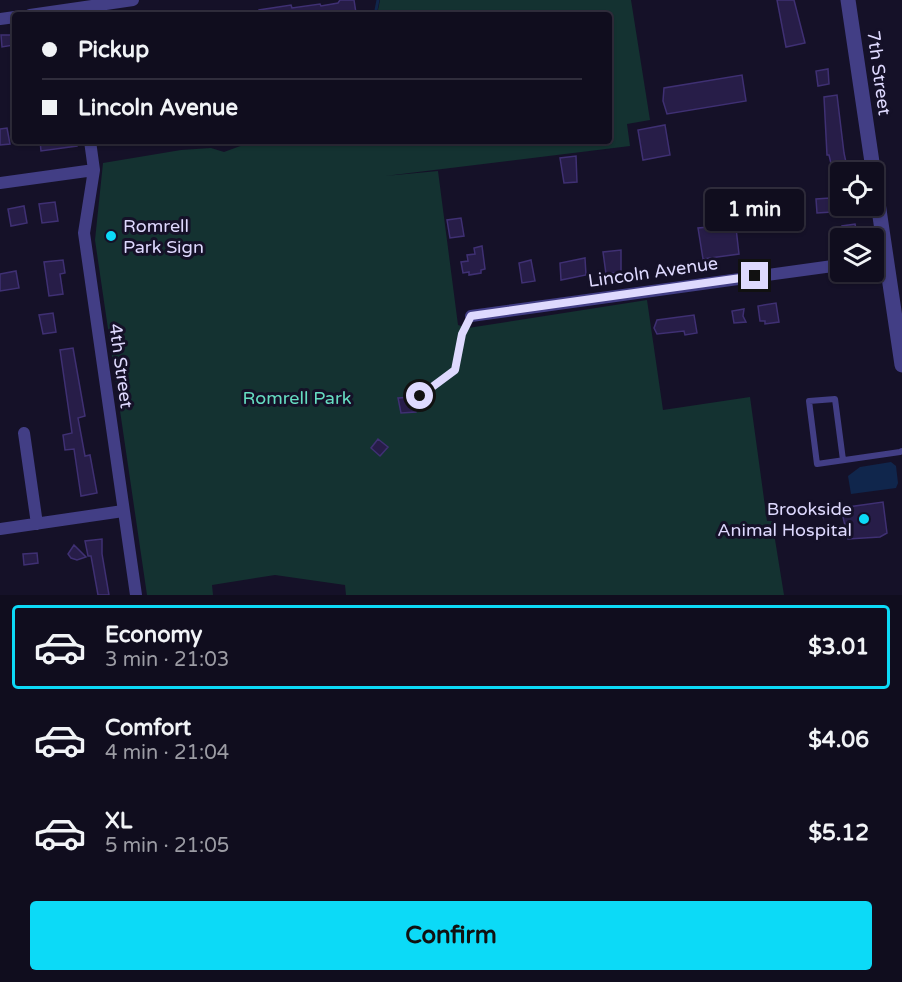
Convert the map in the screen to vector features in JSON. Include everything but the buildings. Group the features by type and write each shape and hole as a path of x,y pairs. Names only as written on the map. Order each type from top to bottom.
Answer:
{"street":[{"path":"47,12 134,0"},
{"name":"7th Street","path":"848,0 876,228"},
{"name":"4th Street","path":"90,144 94,170 84,233 136,595"},
{"path":"0,183 94,170"},
{"name":"Lincoln Avenue","path":"471,316 830,266"},
{"name":"7th Street","path":"884,278 902,365"},
{"path":"24,433 37,524"},
{"path":"0,529 123,511"}],"lane":[{"path":"420,396 455,370 462,334 471,316"},
{"path":"843,460 835,399 809,401 818,464 902,451"}],"green space":[{"name":"Romrell Park","path":"380,0 631,0 650,120 627,124 630,146 385,176 438,171 458,325 468,328 647,300 663,410 750,397 767,521 772,521 784,595 346,595 345,585 275,575 212,585 213,595 147,595 95,240 103,163 181,150 211,148 224,152 246,144 612,144 612,12 378,12"}],"water":[{"path":"891,462 896,466 898,483 896,488 851,494 848,476 860,467"}],"waterway":[{"path":"376,12 378,0"}],"place":[{"name":"Romrell Park Sign","path":"111,236"},
{"name":"Brookside Animal Hospital","path":"864,519"}],"route":[{"path":"420,396 455,370 462,334 471,316 755,276"}]}
